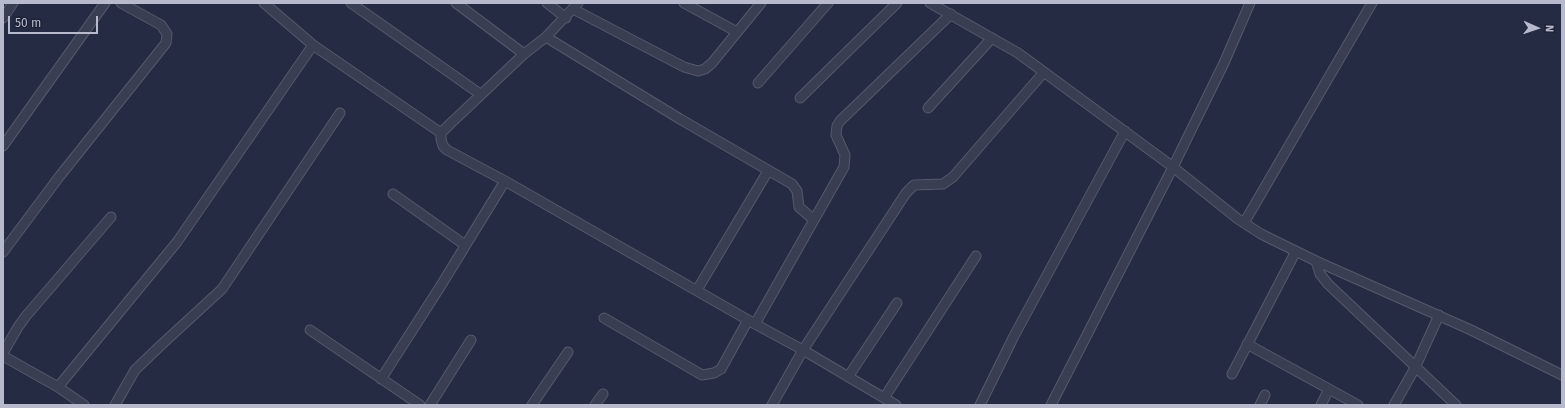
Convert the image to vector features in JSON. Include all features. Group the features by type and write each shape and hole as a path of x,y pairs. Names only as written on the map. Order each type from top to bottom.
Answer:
{"street":[{"path":"3,18 12,3"},
{"path":"3,146 105,3"},
{"path":"3,252 59,177 166,43 167,34 161,25 121,3"},
{"path":"264,3 313,45 441,133"},
{"path":"350,3 480,94"},
{"path":"456,3 524,54"},
{"path":"547,3 566,18"},
{"path":"684,3 737,32"},
{"path":"761,3 712,63 705,69 698,71 693,70 576,6 546,38 524,54 480,94 441,133 443,146 447,150 505,180 803,350 896,405"},
{"path":"758,83 828,3"},
{"path":"800,98 897,3"},
{"path":"930,3 1006,45 1092,109 1125,131 1244,223 1261,234 1316,261 1439,316 1562,375"},
{"path":"1051,405 1173,167 1224,63 1250,3"},
{"path":"1244,223 1372,3"},
{"path":"604,318 702,375 714,373 721,369 752,322 814,220 845,162 845,155 836,135 837,126 840,121 951,14"},
{"path":"546,38 796,187 799,207 814,220"},
{"path":"928,108 992,38"},
{"path":"58,386 176,242 313,45"},
{"path":"772,405 803,350 910,187 920,184 943,184 953,178 1044,72"},
{"path":"115,405 135,370 222,289 340,113"},
{"path":"3,128 11,134"},
{"path":"980,405 1014,336 1125,131"},
{"path":"696,290 768,171"},
{"path":"381,379 466,246 505,180"},
{"path":"393,194 466,246"},
{"path":"3,353 26,316 111,217"},
{"path":"1232,374 1296,251"},
{"path":"884,398 976,256"},
{"path":"1316,261 1320,274 1328,284 1415,368 1456,405"},
{"path":"848,377 897,303"},
{"path":"1394,405 1415,368 1439,316"},
{"path":"310,330 420,405"},
{"path":"430,405 471,340"},
{"path":"1247,344 1358,405"},
{"path":"532,405 568,352"},
{"path":"3,356 58,386 84,405"},
{"path":"1320,405 1329,389"},
{"path":"595,405 602,394"},
{"path":"1260,405 1266,395"}]}
